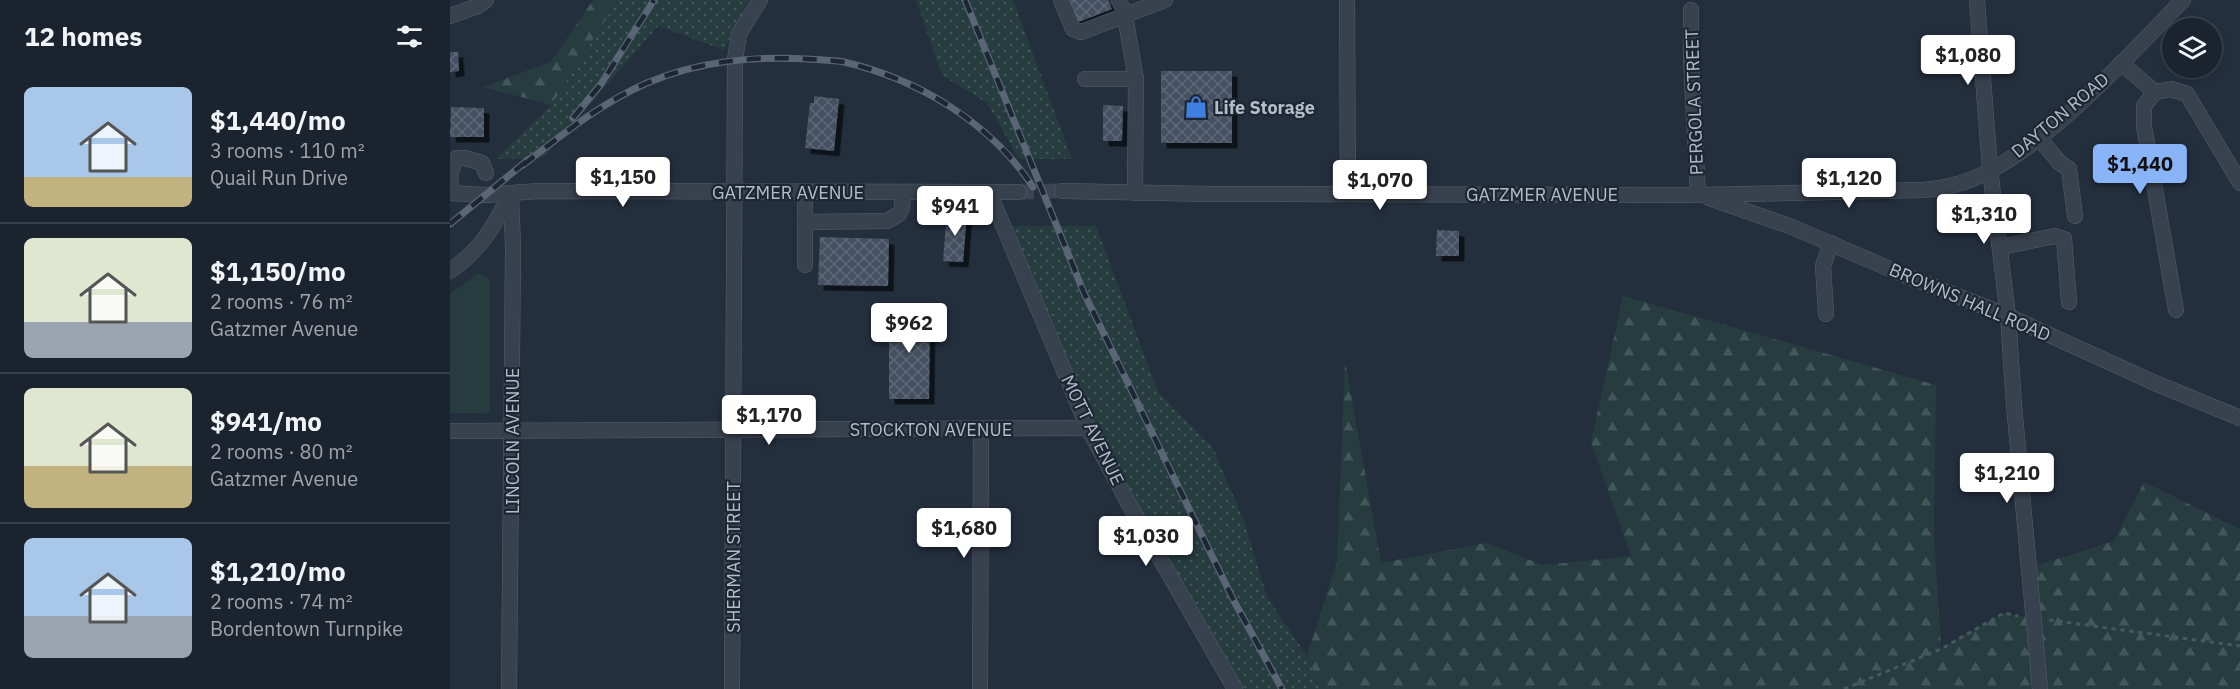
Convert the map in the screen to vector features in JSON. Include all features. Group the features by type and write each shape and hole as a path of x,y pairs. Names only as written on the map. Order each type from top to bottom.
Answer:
{"street":[{"path":"450,16 478,6 486,0"},
{"name":"SHERMAN STREET","path":"732,689 735,59 739,34 760,0"},
{"path":"1061,0 1072,29 1081,32 1165,0"},
{"path":"1119,0 1125,16 1136,79 1135,193"},
{"path":"1347,0 1348,194"},
{"path":"1977,0 1990,170 2008,316 2040,689"},
{"name":"DAYTON ROAD","path":"1698,195 1923,190 1956,185 2014,156 2038,137 2121,63 2183,0"},
{"name":"PERGOLA STREET","path":"1691,10 1691,59 1698,195"},
{"path":"2121,63 2155,92"},
{"path":"1085,79 1136,79"},
{"path":"2176,310 2144,126 2144,106 2155,92 2171,89 2187,94 2240,183"},
{"path":"2038,137 2068,169 2075,216"},
{"path":"450,186 457,158 482,163 486,173"},
{"name":"GATZMER AVENUE","path":"450,193 511,194 539,191 1019,192"},
{"name":"GATZMER AVENUE","path":"1062,191 1698,195"},
{"path":"805,222 887,221 899,214 902,208 903,192"},
{"name":"MOTT AVENUE","path":"989,192 1088,428 1235,689"},
{"path":"804,193 805,265"},
{"path":"450,271 471,256 496,224 511,194"},
{"name":"LINCOLN AVENUE","path":"510,689 513,239 511,194"},
{"name":"BROWNS HALL ROAD","path":"1698,195 1792,227 1831,243 2008,316 2155,383 2240,418"},
{"path":"2001,247 2055,236 2064,239 2069,302"},
{"path":"1826,314 1823,266 1831,243"},
{"name":"STOCKTON AVENUE","path":"450,431 1088,428"},
{"path":"980,689 981,430"}],"green space":[{"path":"593,0 618,0 551,105 483,87 551,62"},
{"path":"618,0 749,0 724,50 658,26 543,158 496,159 551,105"},
{"path":"916,0 1013,0 1072,159 1019,159 987,103 942,75"},
{"path":"1010,226 1096,226 1158,392 1213,448 1244,521 1267,597 1307,656 1321,689 1232,689 1088,424"},
{"path":"478,273 490,280 490,412 450,413 450,294"},
{"path":"1623,296 1936,385 1934,534 1941,648 2004,613 2033,618 2029,568 2114,541 2144,482 2240,529 2240,689 1321,689 1307,656 1337,561 1345,361 1381,563 1486,543 1543,565 1631,556 1591,442"}],"building":[{"path":"1068,0 1108,0 1112,9 1076,23"},
{"path":"450,52 458,52 459,71 450,72"},
{"name":"Life Storage","path":"1161,71 1232,71 1232,143 1161,143"},
{"path":"814,96 839,99 834,151 805,148 810,103 814,103"},
{"path":"1103,105 1123,106 1122,141 1103,141"},
{"path":"451,107 484,108 484,137 450,137"},
{"path":"947,212 967,213 963,262 943,261"},
{"path":"1437,230 1459,231 1459,256 1436,256"},
{"path":"820,237 889,239 888,286 818,285"},
{"path":"889,309 930,309 929,399 889,399"}],"tunnel":[{"path":"1019,192 1062,191"}],"railway":[{"path":"573,118 601,84 654,0"},
{"path":"965,0 1084,293 1234,601 1282,689"},
{"path":"523,165 598,110 647,83 706,65 746,59 808,59 844,62 872,70 925,92 974,124 996,143 1033,187"},
{"path":"450,224 529,159"}],"place":[{"name":"Life Storage","path":"1196,107"}]}
